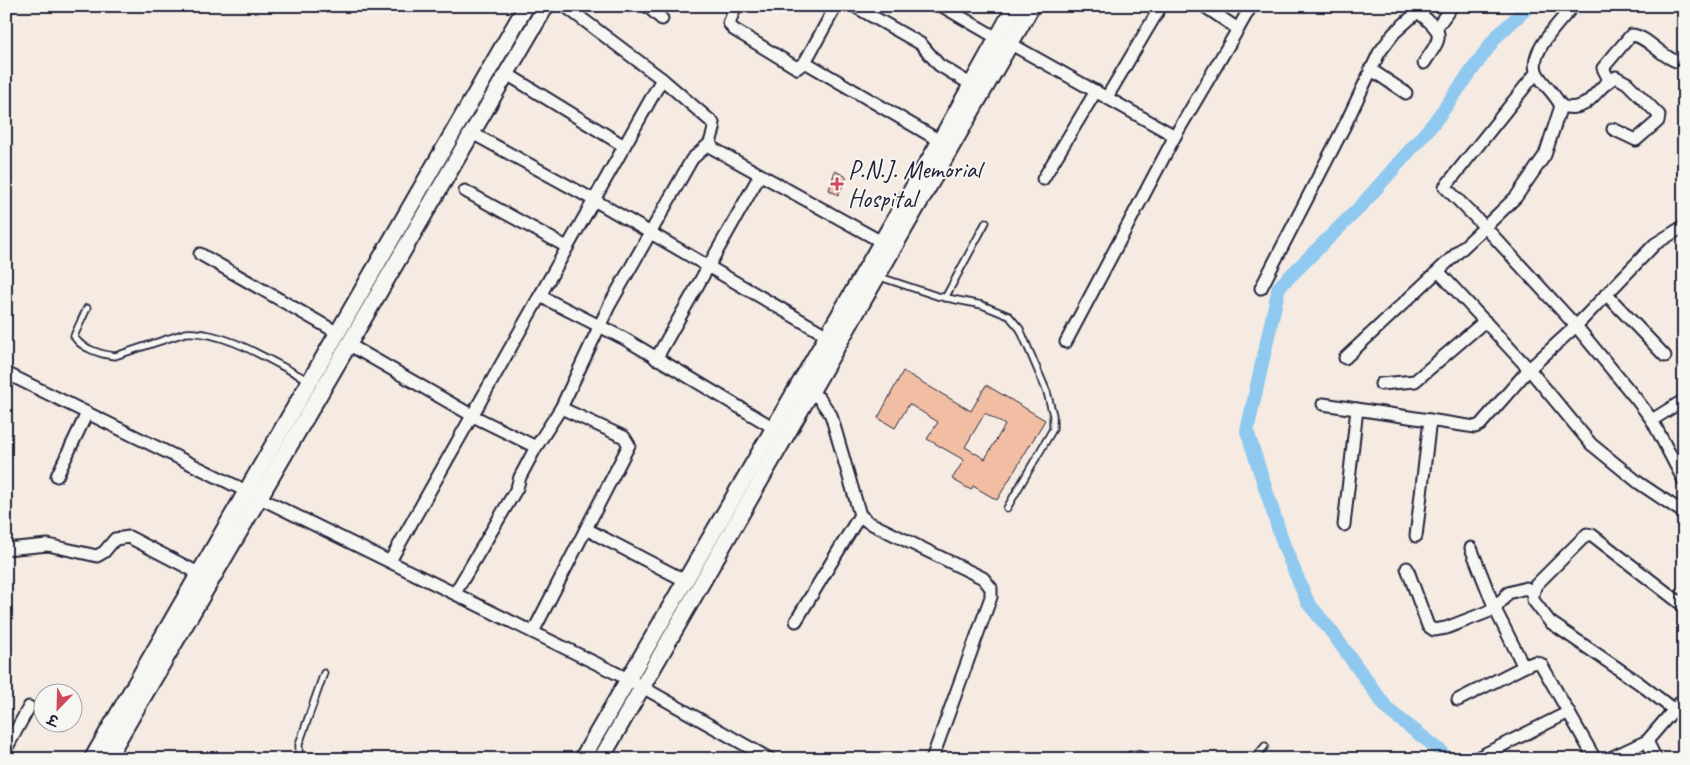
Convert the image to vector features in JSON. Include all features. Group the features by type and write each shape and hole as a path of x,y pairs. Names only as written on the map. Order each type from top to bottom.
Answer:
{"main road":[{"path":"107,759 324,389 343,338 526,6"},
{"path":"92,759 310,381 343,338 472,133 546,6"},
{"path":"601,759 810,392 848,314 880,241 940,141 1015,6"},
{"path":"582,759 826,335 848,314 877,276 1032,6"}],"street":[{"path":"455,594 517,488 520,477 536,447 561,408 599,326 650,232 692,159 710,142 714,129 713,123 662,79 565,6"},
{"path":"646,6 662,19"},
{"path":"736,6 729,23 733,29 794,68 800,68 805,62 836,6"},
{"path":"854,6 921,44 939,64 972,85"},
{"path":"942,6 997,38"},
{"path":"1107,97 1161,6"},
{"path":"1204,6 1238,29"},
{"path":"1066,342 1176,136 1251,6"},
{"path":"1437,27 1452,6"},
{"path":"1573,6 1541,46 1536,56 1536,73 1445,186 1576,326 1652,420 1681,468 1684,481"},
{"path":"1261,288 1346,123 1370,69 1394,33 1421,9 1437,27 1438,42 1424,63"},
{"path":"1609,80 1603,68 1631,36 1638,37 1669,60 1684,63"},
{"path":"1011,44 1176,136"},
{"path":"805,62 940,141"},
{"path":"1370,69 1406,93"},
{"path":"1536,73 1557,97 1562,106 1573,109 1580,108 1609,80 1616,76 1627,83 1659,116 1658,121 1636,140 1613,129"},
{"path":"506,74 624,146"},
{"path":"390,561 662,79"},
{"path":"1043,179 1096,92"},
{"path":"1345,358 1439,272 1516,197 1546,155 1562,106"},
{"path":"472,133 594,200 826,335"},
{"path":"710,142 714,150 880,241"},
{"path":"656,359 710,267 760,175"},
{"path":"465,191 567,247"},
{"path":"1323,404 1475,427 1480,425 1530,369 1576,326 1655,244 1684,226"},
{"path":"200,254 472,416 536,447"},
{"path":"1439,272 1530,369 1598,451 1639,483 1684,513"},
{"path":"1606,294 1665,356"},
{"path":"540,296 599,326 774,428"},
{"path":"1381,384 1415,381 1485,321"},
{"path":"6,373 628,679 770,759"},
{"path":"810,392 820,398 831,415 860,515 868,522 983,578 991,588 991,597 932,759"},
{"path":"1652,420 1684,400"},
{"path":"533,632 628,446 624,437 561,408"},
{"path":"1344,525 1357,409"},
{"path":"57,476 88,413"},
{"path":"1416,536 1430,420"},
{"path":"796,621 860,515"},
{"path":"586,529 684,580"},
{"path":"1674,710 1639,683 1550,622 1533,600 1532,593 1536,585 1587,534 1592,535 1684,606"},
{"path":"6,549 48,545 97,556 104,552 116,538 130,537 212,580"},
{"path":"1471,548 1495,609 1525,666"},
{"path":"1407,568 1428,626 1434,630 1446,628 1495,609 1508,593 1526,588 1532,593"},
{"path":"1458,700 1525,666 1535,662 1541,664 1595,759"},
{"path":"1608,759 1647,741 1684,698"},
{"path":"6,749 30,708"},
{"path":"1475,759 1569,712"},
{"path":"1647,741 1656,759"}],"lane":[{"path":"945,298 986,222"},
{"path":"877,276 945,298 982,305 1009,316 1020,328 1047,392 1053,415 1054,430 1007,508"},
{"path":"87,308 74,336 79,344 106,354 115,356 185,333 196,332 218,337 310,381"},
{"path":"299,759 299,744 324,673"},
{"path":"1254,759 1265,746"},
{"path":"1124,759 1131,753 1139,753 1148,759"}],"building":[{"path":"835,171 847,177 838,195 829,190"},
{"path":"903,371 971,411 986,385 1045,420 997,500 973,486 971,490 952,479 964,460 927,439 938,422 909,404 895,428 878,418","holes":["985,413 1005,425 985,459 965,447"]}],"waterway":[{"path":"1446,759 1441,751 1388,710 1331,631 1308,603 1284,546 1247,431 1279,287 1360,207 1433,124 1496,37 1529,6"}],"place":[{"name":"P.N.J. Memorial Hospital","path":"837,184"}]}
